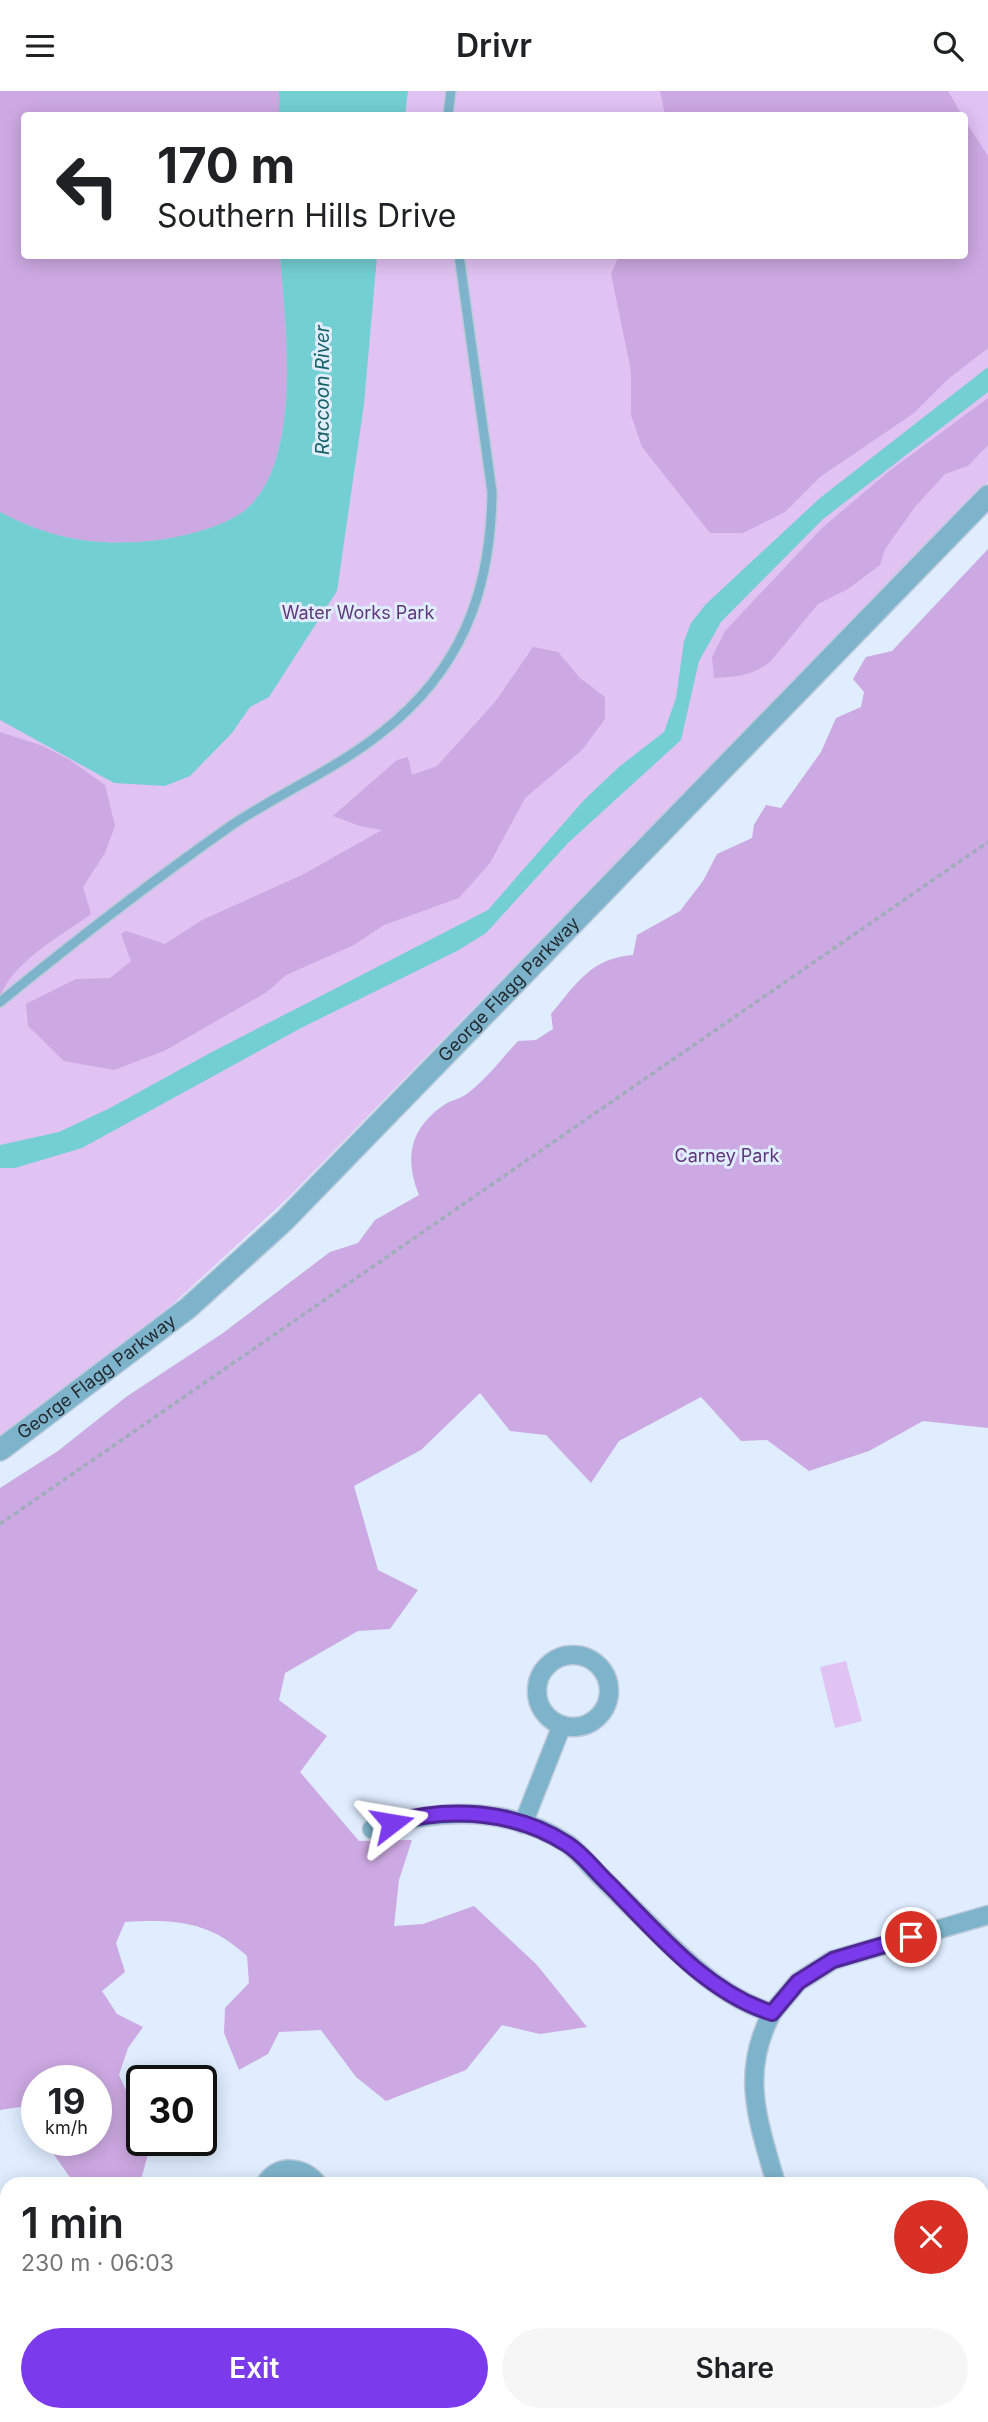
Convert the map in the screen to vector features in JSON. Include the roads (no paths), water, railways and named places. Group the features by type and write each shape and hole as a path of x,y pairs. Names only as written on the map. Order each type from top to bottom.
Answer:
{"street":[{"name":"George Flagg Parkway","path":"0,1450 188,1308 284,1221 988,496"},
{"path":"565,1656 587,1658 605,1674 608,1700 594,1720 583,1726 562,1725 542,1710 538,1698 538,1684 551,1663 565,1656"},
{"path":"523,1824 562,1725"},
{"path":"372,1829 438,1813 484,1814 523,1824 568,1845 708,1979 754,2007 772,2013"},
{"path":"774,2177 753,2095 755,2053 772,2013 798,1982 833,1960 988,1915"},
{"path":"272,2177 287,2169 312,2177"}],"lane":[{"path":"448,112 451,91"},
{"path":"0,1002 127,899 235,823 381,734 424,694 455,653 477,606 484,581 492,515 492,492 460,259"}],"water":[{"path":"279,91 408,91 405,112 279,112"},
{"name":"Raccoon River","path":"280,259 377,259 364,404 337,591 269,697 250,707 232,733 190,776 165,786 114,783 0,720 0,512 58,535 116,543 159,540 192,533 225,522 244,511 263,489 276,460 283,427 287,353"},
{"path":"988,367 988,392 823,519 721,622 699,661 681,740 568,843 486,933 457,951 301,1028 82,1148 15,1168 0,1168 0,1145 59,1132 110,1108 210,1053 488,910 584,800 620,766 664,732 676,698 684,641 691,623 706,604 820,498"}],"park label":[{"name":"Water Works Park","path":"358,613"},
{"name":"Carney Park","path":"727,1156"}]}
